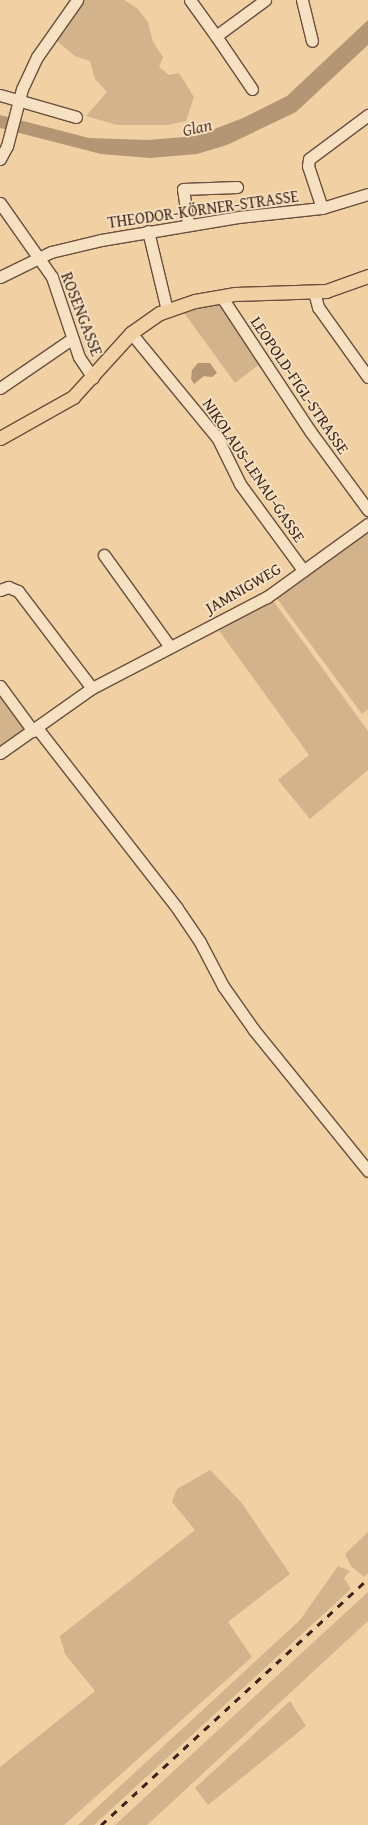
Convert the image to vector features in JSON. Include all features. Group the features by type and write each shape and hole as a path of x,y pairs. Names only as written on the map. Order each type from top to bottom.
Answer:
{"main road":[{"path":"0,438 73,397 93,378 131,333 167,310 221,296 314,292 336,289 368,276"}],"street":[{"path":"0,159 7,146 20,99 41,50 77,0"},
{"path":"190,0 252,89"},
{"path":"216,36 265,0"},
{"path":"302,0 312,41"},
{"path":"0,95 20,99 76,117"},
{"path":"322,208 308,166 309,159 368,115"},
{"path":"188,224 184,189 237,187"},
{"name":"THEODOR-KÖRNER-STRASSE","path":"0,277 41,257 148,231 188,224 322,208 368,194"},
{"name":"ROSENGASSE","path":"0,203 41,257 57,287 83,364 93,378"},
{"path":"148,231 167,310"},
{"path":"314,292 318,307 368,377"},
{"name":"LEOPOLD-FIGL-STRASSE","path":"221,296 310,431 368,510"},
{"name":"NIKOLAUS-LENAU-GASSE","path":"131,333 218,439 240,484 303,570"},
{"path":"0,388 73,338"},
{"name":"JAMNIGWEG","path":"0,753 35,730 92,688 267,597 368,524"},
{"path":"104,555 170,647"},
{"path":"0,590 8,587 18,591 92,688"},
{"path":"0,686 177,908 200,942 223,986 254,1030 368,1171"}],"shaded area":[{"path":"82,0 124,0 137,8 148,22 153,42 163,57 159,67 169,75 179,73 194,97 186,121 168,125 117,125 86,116 107,92 95,79 90,61 75,56 54,39"},
{"path":"368,20 368,45 296,112 227,145 197,154 150,158 101,154 0,128 0,115 89,138 148,140 196,136 243,118 287,96"},
{"path":"221,301 261,363 235,383 182,310"},
{"path":"198,363 210,363 217,373 212,377 204,376 194,384 191,379 192,370"},
{"path":"368,530 368,709 362,714 275,596"},
{"path":"272,599 368,731 368,770 310,819 278,780 309,755 217,628"},
{"path":"0,693 25,726 25,732 0,747"},
{"path":"210,1470 241,1502 290,1574 228,1622 252,1657 64,1825 0,1825 0,1767 95,1691 65,1654 60,1636 195,1530 172,1502 177,1489"},
{"path":"368,1532 368,1573 364,1577 351,1566 345,1554"},
{"path":"338,1566 350,1571 344,1578 351,1589 94,1825 78,1825 300,1620"},
{"path":"368,1592 368,1621 158,1815 147,1825 115,1825"},
{"path":"290,1701 306,1726 208,1805 195,1788"}],"railway":[{"path":"101,1825 368,1579"}],"water label":[{"name":"Glan","path":"197,127"}]}
